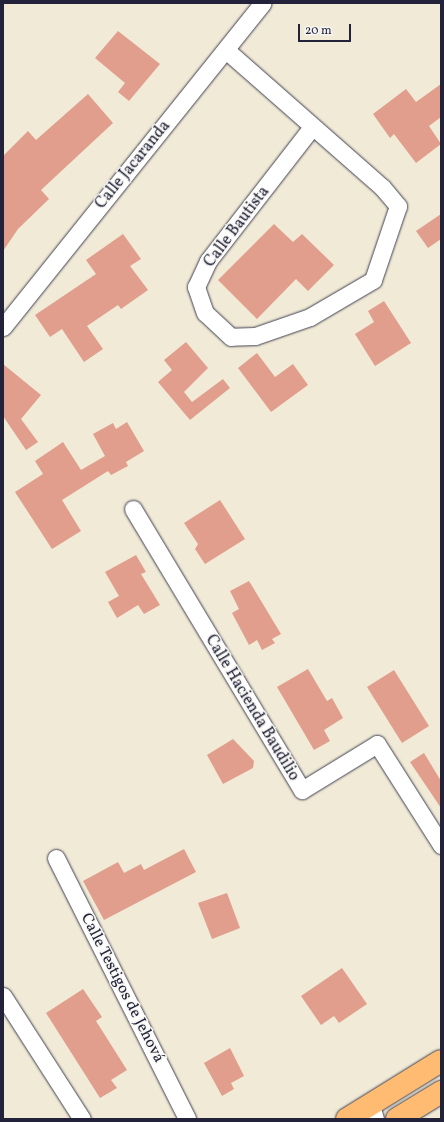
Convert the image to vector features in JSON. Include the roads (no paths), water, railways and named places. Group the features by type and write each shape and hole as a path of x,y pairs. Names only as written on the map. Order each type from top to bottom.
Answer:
{"main road":[{"path":"347,1119 373,1112 441,1061"},
{"path":"397,1119 441,1092"}],"street":[{"name":"Calle Jacaranda","path":"3,327 264,3"},
{"name":"Calle Bautista","path":"226,50 382,187 398,206 386,249 373,280 310,317 255,336 231,337 204,313 196,287 208,261 312,127"},
{"name":"Calle Hacienda Baudilio","path":"133,509 302,790 377,744 441,845"},
{"name":"Calle Testigos de Jehová","path":"56,858 187,1119"},
{"path":"3,996 82,1119"}]}
